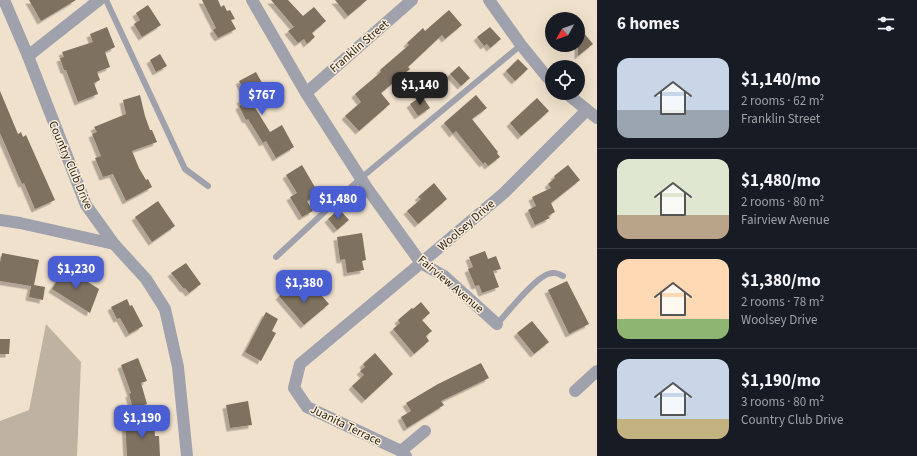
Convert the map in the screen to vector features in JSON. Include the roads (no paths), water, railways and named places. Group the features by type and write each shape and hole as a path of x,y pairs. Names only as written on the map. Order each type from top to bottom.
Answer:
{"street":[{"name":"Country Club Drive","path":"4,0 28,56 86,205 114,244 146,279 165,309 178,367 187,456"},
{"path":"28,56 99,0"},
{"name":"Franklin Street","path":"306,93 412,0"},
{"path":"489,0 520,45 545,75"},
{"name":"Fairview Avenue","path":"254,1 306,93 361,178 421,263 444,276 497,324"},
{"path":"575,100 597,118"},
{"name":"Woolsey Drive","path":"300,364 504,192 587,110"},
{"path":"0,220 114,244"},
{"name":"Juanita Terrace","path":"300,364 294,388 307,407 404,454"},
{"path":"575,391 597,371"},
{"path":"404,454 425,431"}],"lane":[{"path":"106,0 185,169 208,186"},
{"path":"276,257 361,178 520,45"},
{"path":"497,324 536,282 547,274 556,272 563,276"}]}
